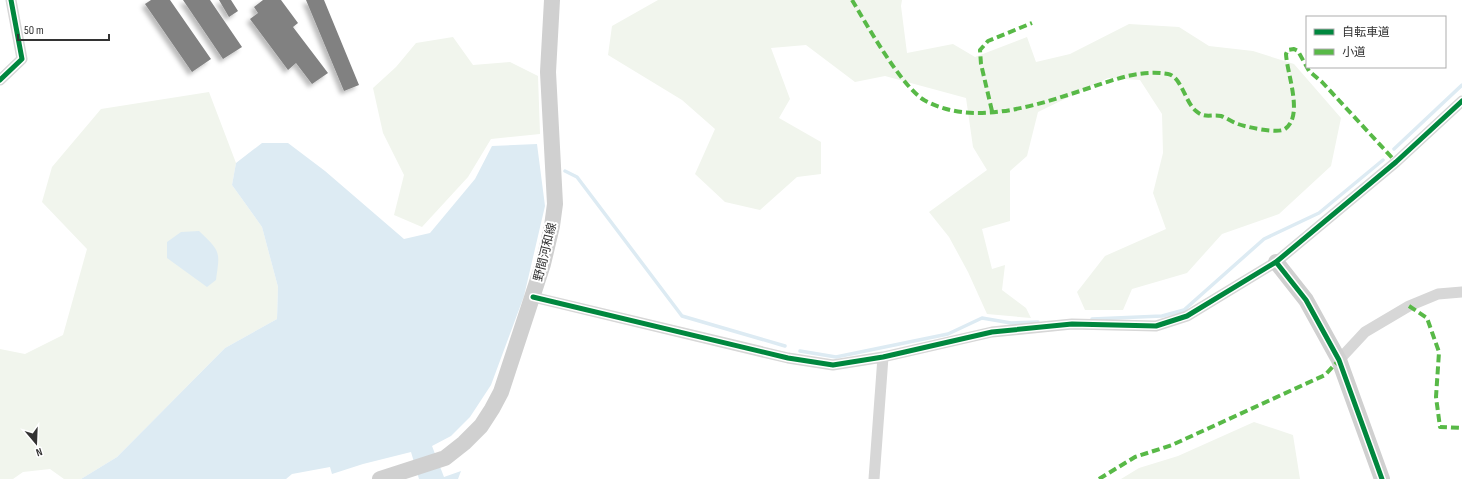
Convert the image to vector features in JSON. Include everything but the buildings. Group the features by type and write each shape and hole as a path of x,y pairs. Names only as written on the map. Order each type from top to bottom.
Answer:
{"main road":[{"name":"野間河和線","path":"380,479 445,458 464,443 481,426 501,392 533,297 552,226 555,204 548,72 552,0"},
{"path":"1276,262 1306,300 1339,360 1382,479"}],"street":[{"path":"0,80 22,59 12,0"},
{"path":"533,297 788,358 833,365 883,357 992,332 1072,324 1156,326 1188,316 1276,262 1396,162 1462,101"},
{"path":"1339,360 1365,332 1409,306 1438,294 1462,292"},
{"path":"874,479 883,357"}],"shaded area":[{"path":"658,0 902,0 901,6 907,53 953,44 975,57 1027,37 1036,62 1070,54 1129,24 1179,27 1209,46 1253,51 1294,64 1341,118 1331,166 1279,214 1222,234 1187,273 1132,289 1123,310 1085,310 1077,292 1105,256 1166,229 1153,193 1163,153 1162,114 1140,80 1108,78 1038,112 1027,156 1010,171 1010,221 982,229 992,269 1005,265 1002,290 1026,308 1031,318 987,314 968,272 949,237 929,212 987,170 973,147 966,98 885,76 855,82 806,45 771,48 790,99 779,118 821,142 821,174 797,177 760,210 725,202 695,174 715,129 682,100 608,55 612,26"},
{"path":"453,37 473,65 510,62 538,76 540,134 491,139 468,177 422,227 394,215 404,175 383,133 373,88 396,67 416,43"},
{"path":"209,92 236,163 232,185 262,227 278,287 277,319 225,348 117,457 81,479 64,479 50,469 23,472 13,479 0,479 0,349 25,354 63,335 87,249 42,202 52,167 101,109"},
{"path":"262,143 288,143 325,171 404,239 430,233 475,179 492,146 537,144 545,206 524,296 491,385 470,417 451,436 432,446 444,477 461,471 458,479 419,479 411,452 363,464 332,474 330,467 292,474 286,479 81,479 117,457 225,348 277,319 278,287 262,227 232,185 236,163"},
{"path":"199,231 212,243 218,257 216,280 207,287 167,258 167,242 181,232"},
{"path":"1254,422 1293,435 1300,479 1121,479 1139,468 1178,456"}],"waterway":[{"path":"1394,149 1462,85"},
{"path":"1092,319 1162,316 1184,310 1264,239 1319,213 1383,160"},
{"path":"565,171 577,177 682,316 785,346"},
{"path":"800,351 836,357 948,334 982,318 1011,323 1038,322"}],"marked path":[{"path":"852,0 895,69 915,93 924,100 943,108 962,112 983,113 1004,111 1045,102 1135,74 1157,73 1168,74 1176,79 1192,107 1202,115 1221,116 1238,124 1276,131 1285,129 1291,123 1293,115 1293,94 1286,54 1288,50 1294,49 1298,51 1306,66"},
{"path":"992,111 981,64 980,50 988,41 1032,23"},
{"path":"1307,68 1396,162"},
{"path":"1409,306 1427,318 1439,352 1436,397 1440,427 1462,428"},
{"path":"1099,479 1135,457 1172,445 1325,375 1339,360"}],"cycle path":[{"path":"0,80 22,59 11,0"},
{"path":"533,297 788,358 833,365 883,357 992,332 1072,324 1156,326 1187,316 1276,262 1396,162 1462,101"},
{"path":"1276,262 1306,300 1339,360 1382,479"}]}
